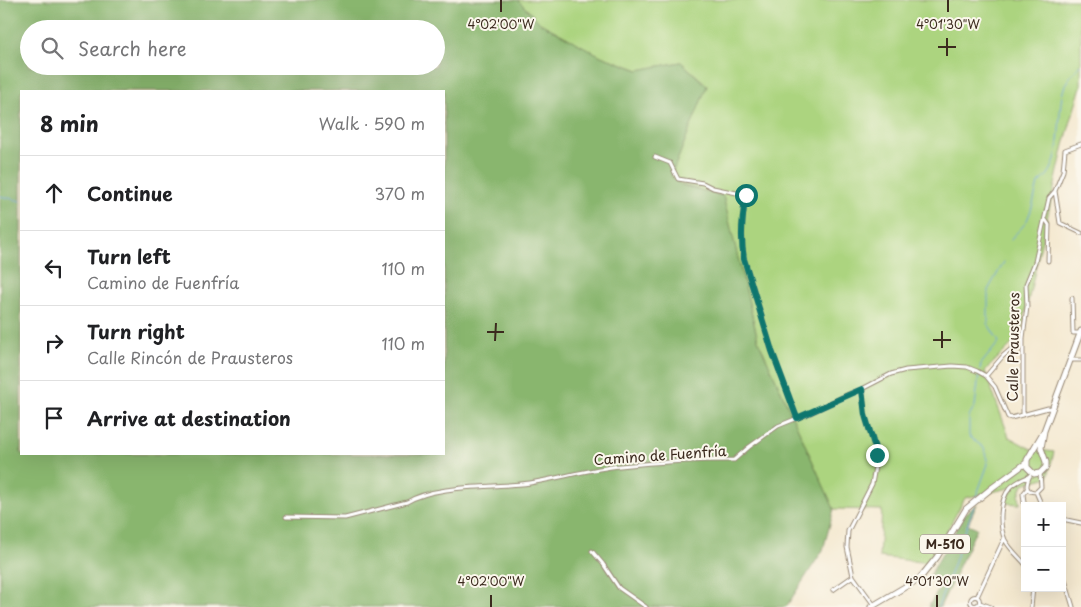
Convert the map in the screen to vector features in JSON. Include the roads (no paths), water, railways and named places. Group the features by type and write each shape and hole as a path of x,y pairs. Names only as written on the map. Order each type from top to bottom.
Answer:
{"main road":[{"name":"M-510","path":"873,606 910,585 927,572 966,509 1026,463 1044,431 1080,332"},
{"name":"M-510","path":"1040,474 1046,465 1041,448 1044,431"},
{"path":"1031,455 1037,454 1043,457"},
{"path":"1026,463 1030,473"},
{"path":"1012,472 1040,474"}],"street":[{"name":"Calle Prausteros","path":"1023,414 1023,338 1027,307 1026,284 1035,262 1049,198 1055,191 1063,171 1065,150 1081,144"},
{"path":"655,158 670,163 678,179 703,183 713,188 746,195 742,221 744,259 772,351 797,418"},
{"path":"1055,191 1060,223 1081,233"},
{"path":"1045,218 1049,225 1048,261"},
{"path":"1072,298 1073,333 1080,332"},
{"path":"1023,338 984,375 995,388 1008,417 1011,418 1048,408 1052,409"},
{"path":"1070,360 1081,360"},
{"name":"Camino de Fuenfría","path":"286,517 345,518 407,502 415,496 455,489 530,483 620,466 701,460 734,460 778,426 862,389 891,374 906,370 952,366 967,367 984,375"},
{"path":"862,389 865,415 877,455 872,484 848,531 848,547 852,576 873,606"},
{"path":"980,603 975,606 971,600 973,597 977,597 1004,538 1002,519 1004,499 1010,488 1030,473"},
{"path":"1024,502 1023,494 1027,487 1030,473"},
{"path":"1036,492 1040,487 1040,474"},
{"path":"1020,481 1024,482 1031,492 1036,492"},
{"path":"1036,492 1040,502"},
{"path":"1066,520 1081,523"},
{"path":"1004,538 1021,560"},
{"path":"1000,550 1010,548"},
{"path":"592,551 619,588 646,607"},
{"path":"833,590 852,576"},
{"path":"1066,583 1073,607"},
{"path":"1031,607 1033,592"},
{"path":"977,597 980,599 980,603"},
{"path":"980,603 991,607"}],"waterway":[{"path":"1011,240 1028,218 1038,183 1047,176 1053,165 1065,85 1081,64"},
{"path":"0,196 20,201"},
{"path":"980,370 981,364 999,342 988,324 988,290 1004,262"},
{"path":"976,497 988,464 984,448 969,436 969,417 975,406 979,374"},
{"path":"938,607 974,506"}]}
